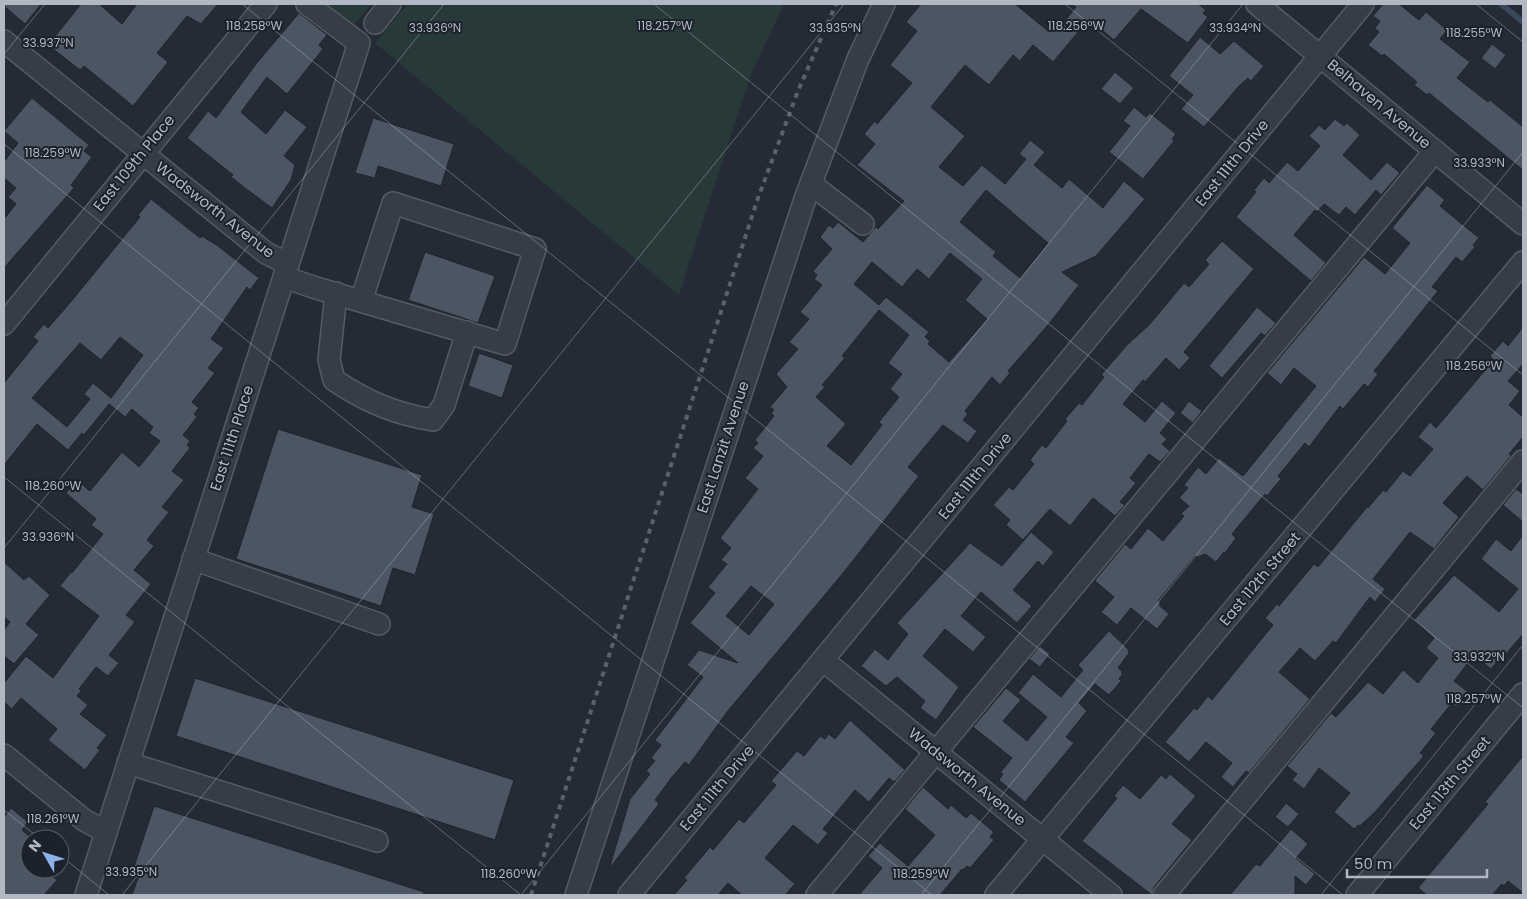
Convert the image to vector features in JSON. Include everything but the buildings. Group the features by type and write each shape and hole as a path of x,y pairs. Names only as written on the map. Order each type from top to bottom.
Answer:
{"street":[{"name":"East 109th Place","path":"4,324 142,153 266,4"},
{"name":"East 111th Place","path":"86,895 359,44 308,4"},
{"path":"374,23 390,4"},
{"name":"East Lanzit Avenue","path":"576,895 811,184 858,59 884,4"},
{"name":"Belhaven Avenue","path":"1258,4 1523,224"},
{"name":"East 111th Drive","path":"628,895 1363,4"},
{"name":"Wadsworth Avenue","path":"4,41 286,270 336,293 361,301 467,332 505,344 535,249 393,203 361,301"},
{"path":"816,895 1434,151"},
{"path":"811,184 863,224"},
{"name":"East 112th Street","path":"996,895 1523,262"},
{"path":"336,293 329,360 334,380 362,399 404,415 433,420 444,404 467,332"},
{"path":"1164,895 1523,461"},
{"path":"193,559 379,624"},
{"name":"Wadsworth Avenue","path":"823,660 1111,895"},
{"name":"East 113th Street","path":"1357,895 1523,694"},
{"path":"4,755 84,820 106,832"},
{"path":"128,763 378,841"}],"shaded area":[{"path":"328,4 372,4 354,25"},
{"path":"407,4 784,4 751,74 679,295 375,43"}],"waterway":[{"path":"1501,4 1523,22"}],"railway":[{"path":"531,895 758,198 798,91 836,4"}]}
